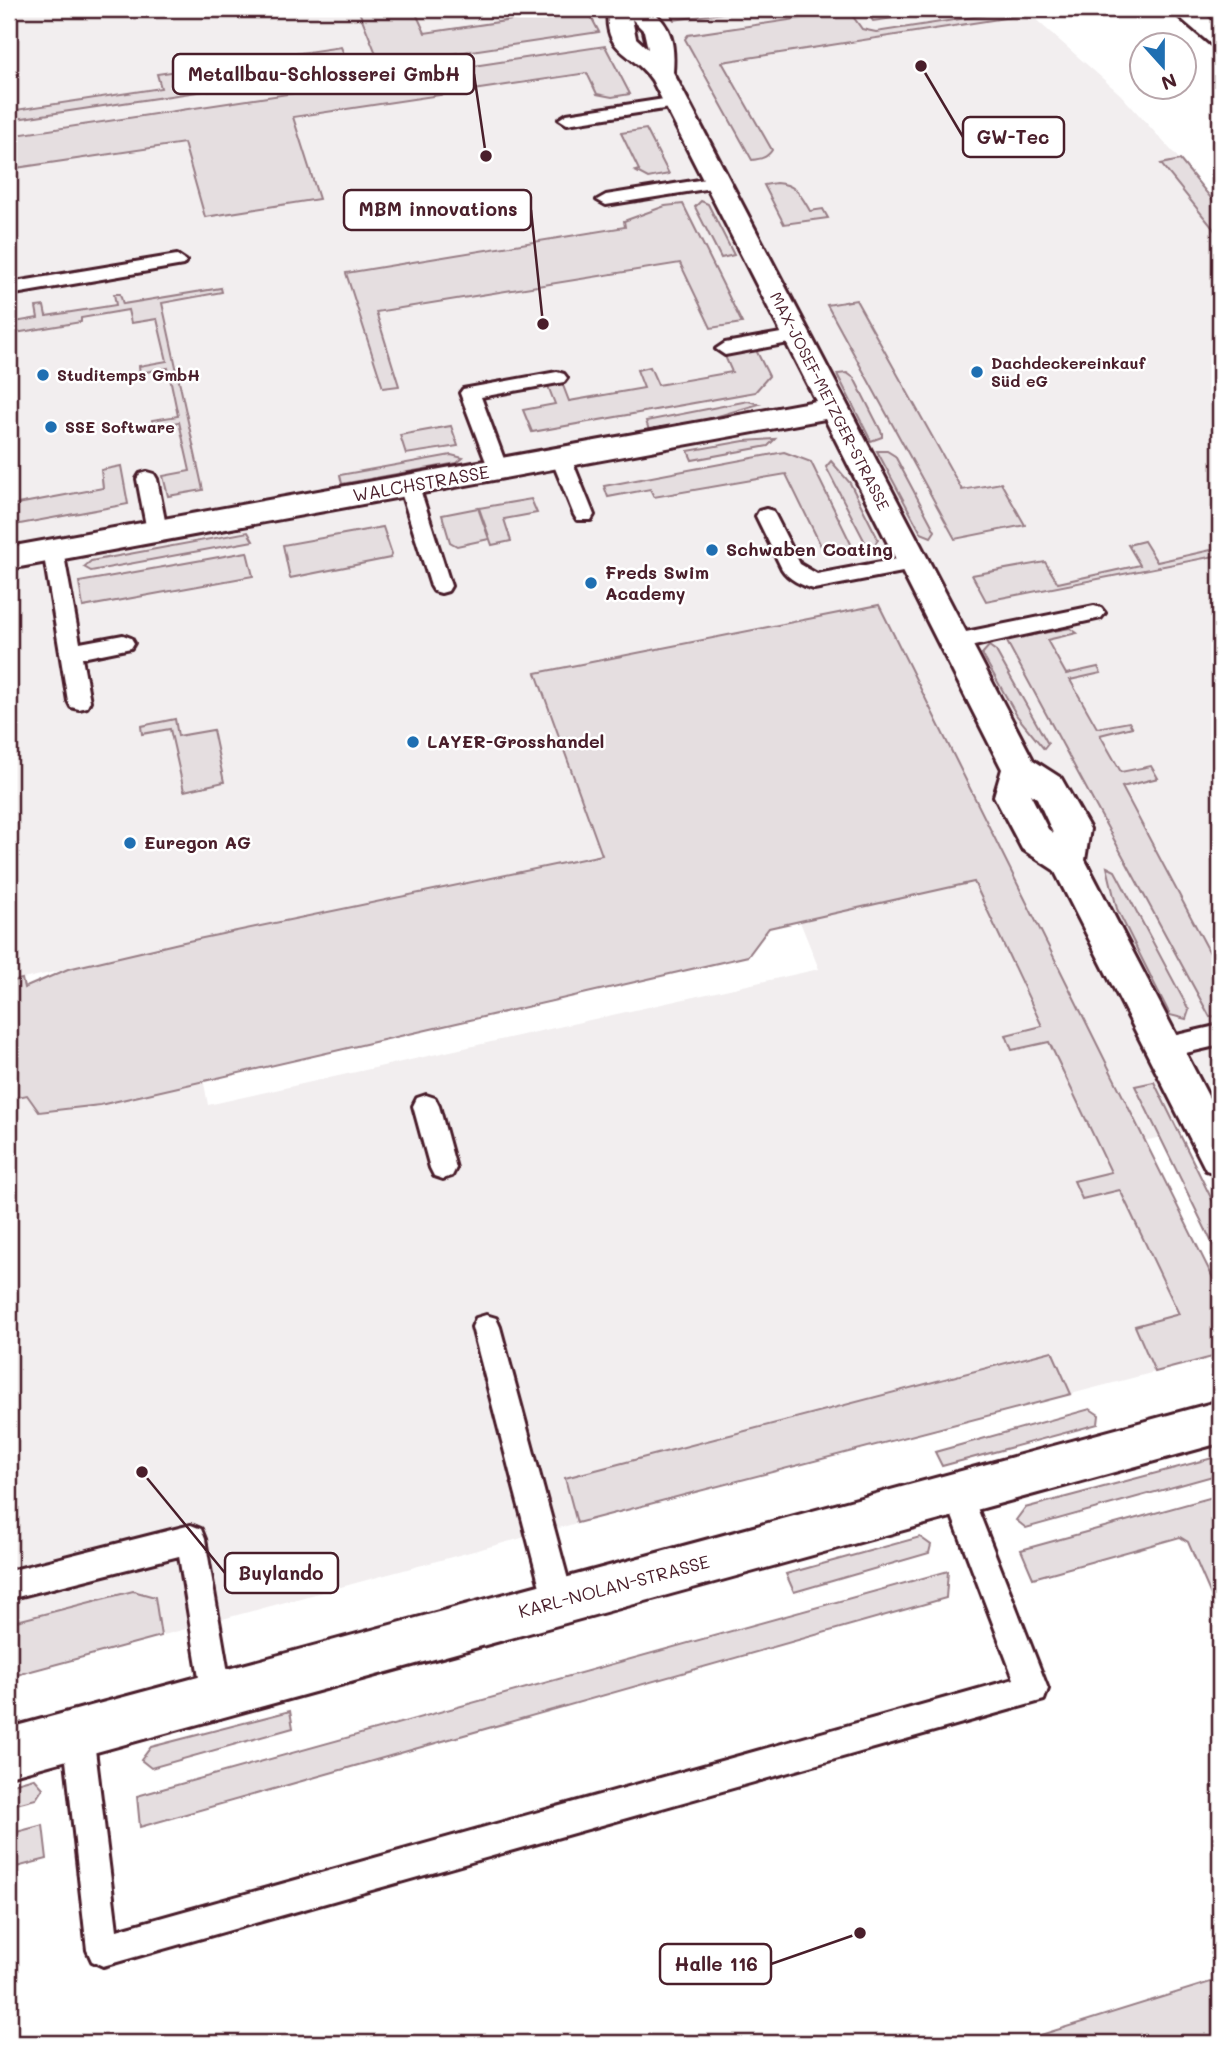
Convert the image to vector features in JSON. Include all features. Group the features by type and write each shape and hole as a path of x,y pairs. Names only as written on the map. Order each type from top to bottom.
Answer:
{"main road":[{"name":"MAX-JOSEF-METZGER-STRASSE","path":"620,9 617,27 628,47 660,72 677,102 1020,769 1012,796 1035,839 1067,860 1219,1153"},
{"path":"634,9 652,21 663,41 660,72"},
{"path":"1183,9 1220,39"},
{"name":"WALCHSTRASSE","path":"9,558 833,408"},
{"name":"KARL-NOLAN-STRASSE","path":"9,1752 1220,1422"}],"lane":[{"path":"567,119 677,102"},
{"path":"606,200 718,182"},
{"path":"9,289 177,261"},
{"path":"725,349 798,336"},
{"path":"498,470 470,393 557,378"},
{"path":"561,458 584,515"},
{"path":"147,479 157,531"},
{"path":"409,486 441,586"},
{"path":"766,516 792,569 814,582 913,563"},
{"path":"53,550 79,701"},
{"path":"956,642 1094,613"},
{"path":"69,653 123,643"},
{"path":"1164,1048 1220,1035"},
{"path":"426,1106 443,1168"},
{"path":"486,1327 559,1602"},
{"path":"78,1733 103,1950 1033,1689 958,1494"},
{"path":"9,1585 191,1539 217,1696"}],"shaded area":[{"path":"9,9 1024,9 1120,94 1180,160 1220,209 1220,1123 1144,1141 1220,1355 577,1523 9,1677 9,1099 199,1056 208,1105 819,969 760,822 9,982"},
{"path":"358,9 414,9 425,33 559,13 558,9 587,9 599,32 9,120 9,111 161,88 157,74 341,47 347,61 377,56"},
{"path":"668,9 750,9 674,20"},
{"path":"865,9 957,9 873,21"},
{"path":"1025,9 1031,14 722,62 772,150 761,159 752,160 685,39 688,35 849,11 862,29 876,32"},
{"path":"605,46 630,94 612,97 597,94 587,73 293,117 319,199 205,217 184,143 9,169 9,136"},
{"path":"646,129 669,174 648,178 635,171 639,170 621,133"},
{"path":"1180,160 1220,209 1220,237 1161,164"},
{"path":"776,183 793,188 810,211 823,209 828,218 784,224 764,185"},
{"path":"701,201 708,204 734,255 721,258 695,207"},
{"path":"683,204 742,323 711,328 680,263 376,312 399,386 383,388 346,273 625,227 624,221 665,206"},
{"path":"221,288 222,292 162,303 203,490 168,496 163,476 190,471 179,422 153,427 152,420 178,416 168,368 140,373 139,366 167,361 157,319 131,323 128,310 81,318 81,322 9,334 9,323 38,318 36,307 44,306 46,316 116,305 114,294 120,294 123,304"},
{"path":"856,300 962,490 1001,483 1025,525 955,539 827,305"},
{"path":"755,348 769,376 755,392 532,432 523,410 555,404 548,386 562,383 569,401 644,388 637,370 650,367 658,385 732,372 724,354"},
{"path":"847,373 854,378 882,437 871,441 837,374"},
{"path":"748,401 759,404 708,419 649,430 646,421"},
{"path":"451,426 458,446 406,454 400,435"},
{"path":"775,439 768,446 692,460 688,451 744,441"},
{"path":"877,451 887,451 895,456 935,531 931,537 921,533"},
{"path":"784,452 811,462 854,550 833,553 822,548 786,474 654,497 650,489 608,497 604,486"},
{"path":"451,455 463,458 457,463 342,484 340,475"},
{"path":"831,461 850,483 878,539 874,546 865,542 826,467"},
{"path":"121,466 128,504 9,526 9,492 12,505 103,488 101,470"},
{"path":"531,499 537,513 504,519 511,541 492,545 479,508"},
{"path":"478,508 489,539 457,546 450,542 442,515"},
{"path":"383,527 392,554 390,558 290,578 283,545"},
{"path":"248,532 253,541 91,571 84,567 91,561"},
{"path":"1144,541 1157,562 1220,548 1220,555 986,601 972,575 1045,562 1058,583 1140,565 1128,545"},
{"path":"247,552 253,576 83,607 79,582"},
{"path":"879,605 1220,1292 1220,1355 1155,1372 1135,1326 1179,1314 1120,1190 1082,1199 1074,1181 1111,1172 1049,1042 1012,1050 1006,1035 1042,1026 974,882 769,928 748,956 100,1105 39,1112 27,1095 9,1099 9,982 22,979 24,988 68,969 179,943 602,855 536,673"},
{"path":"1070,628 1077,633 1047,640 1066,674 1098,667 1101,673 1070,680 1097,728 1129,722 1132,727 1100,735 1121,772 1151,766 1158,778 1122,787 1220,972 1220,1015 1210,1017 1006,640"},
{"path":"989,646 996,651 1048,744 1044,749 1017,716 982,654"},
{"path":"175,719 178,736 213,730 224,782 184,791 170,729 142,734 141,726"},
{"path":"1107,867 1115,871 1189,1010 1186,1019 1170,1015 1117,909"},
{"path":"1154,1082 1220,1216 1220,1259 1135,1086"},
{"path":"1052,1351 1071,1394 577,1523 565,1478"},
{"path":"1090,1409 1099,1415 1098,1424 942,1466 935,1452"},
{"path":"1220,1456 1220,1474 1026,1528 1016,1520 1025,1508"},
{"path":"1220,1495 1220,1616 1188,1542 1180,1537 1033,1578 1021,1550"},
{"path":"920,1537 931,1545 929,1553 794,1592 786,1574"},
{"path":"948,1571 946,1598 140,1827 137,1796"},
{"path":"133,1591 155,1597 161,1636 9,1677 9,1623"},
{"path":"290,1711 293,1728 151,1768 141,1760 151,1747"},
{"path":"34,1778 43,1788 36,1799 9,1806 9,1785"},
{"path":"43,1825 47,1859 9,1869 9,1834"},
{"path":"1220,1979 1220,2043 1015,2043"}],"place":[{"name":"GW-Tec","path":"921,66"},
{"name":"Metallbau-Schlosserei GmbH","path":"486,156"},
{"name":"MBM innovations","path":"543,324"},
{"name":"Dachdeckereinkauf Süd eG","path":"977,372"},
{"name":"Studitemps GmbH","path":"43,375"},
{"name":"SSE Software","path":"51,427"},
{"name":"Schwaben Coating","path":"712,550"},
{"name":"Freds Swim Academy","path":"591,583"},
{"name":"LAYER-Grosshandel","path":"413,742"},
{"name":"Euregon AG","path":"130,843"},
{"name":"Buylando","path":"142,1472"},
{"name":"Halle 116","path":"860,1933"}]}
